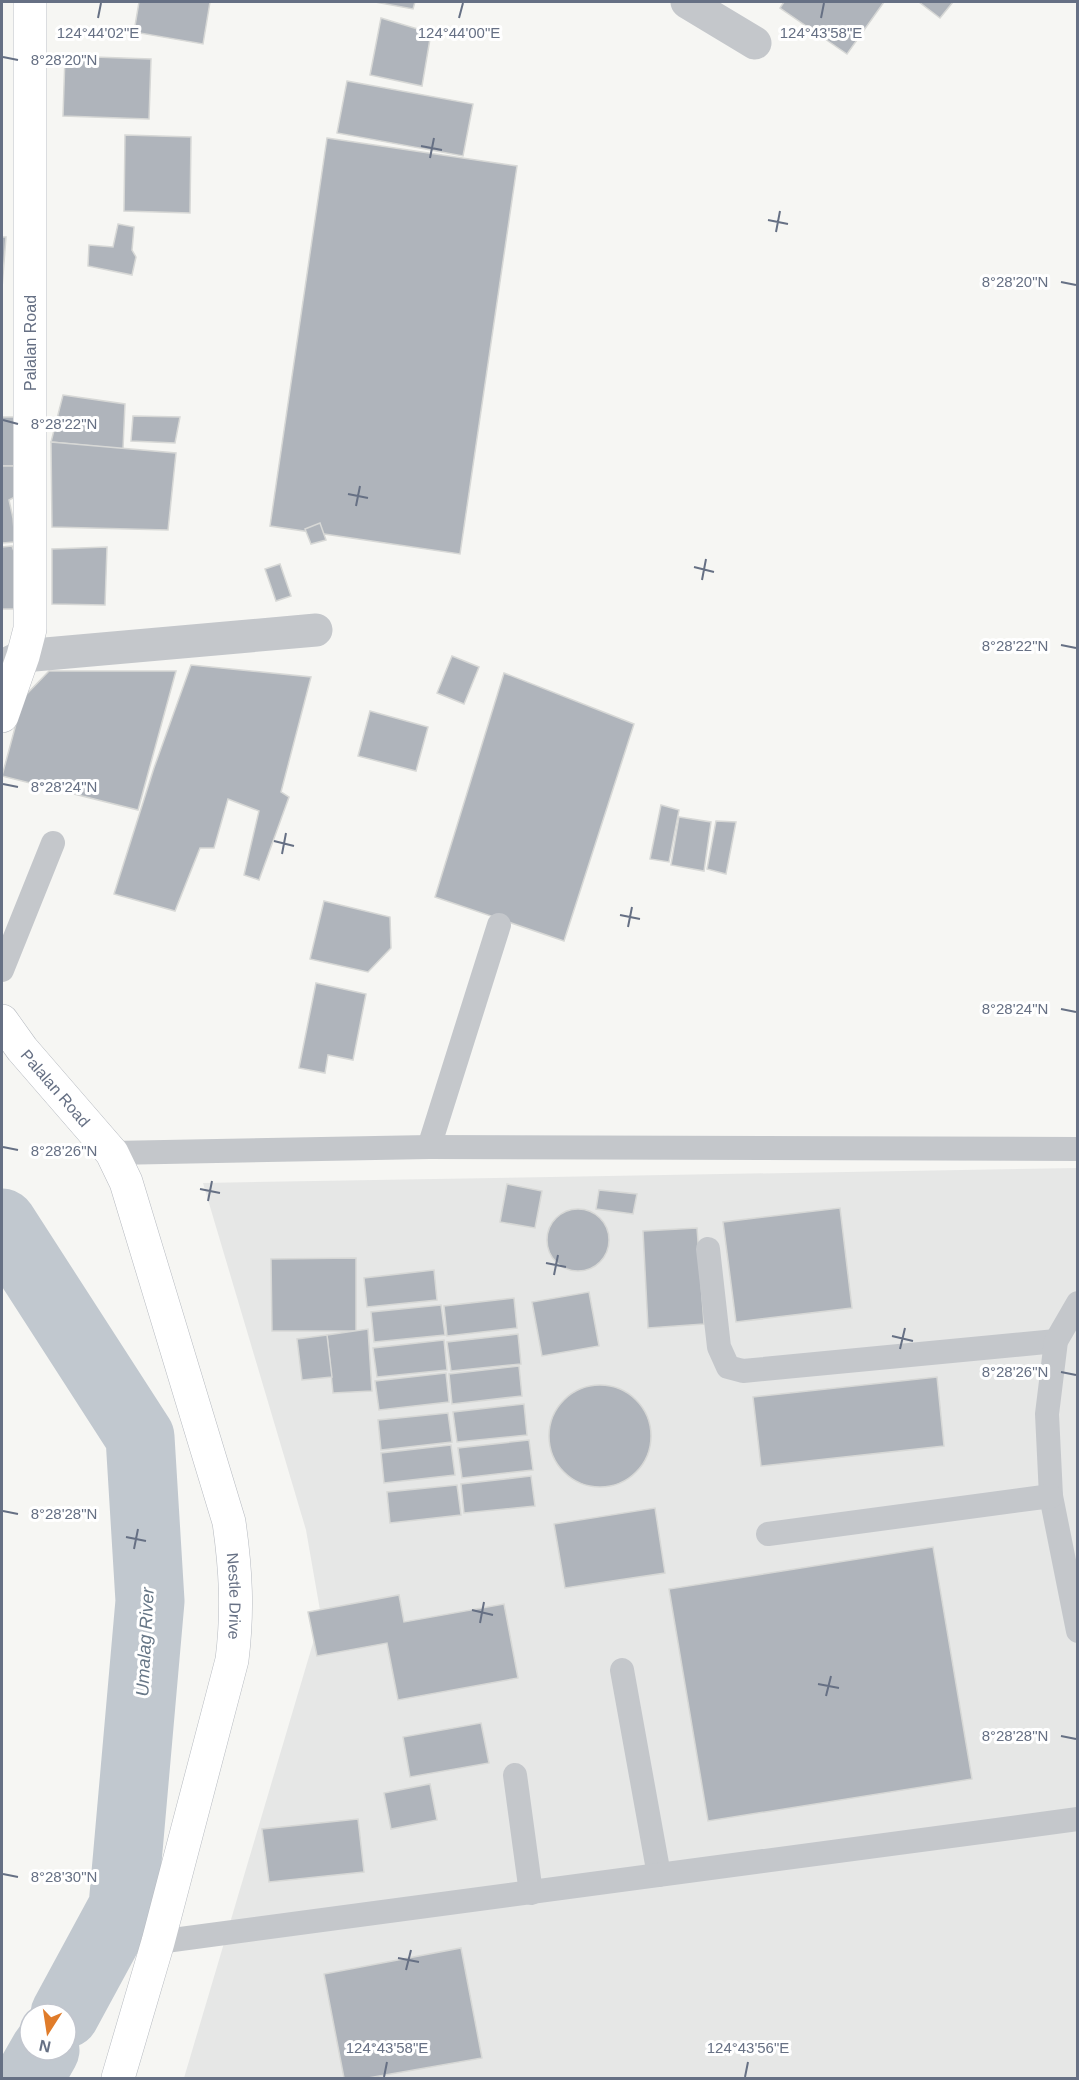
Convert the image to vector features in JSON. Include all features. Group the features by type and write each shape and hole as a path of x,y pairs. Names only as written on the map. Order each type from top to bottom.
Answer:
{"street":[{"name":"Palalan Road","path":"2,716 12,661 30,629 30,2"},
{"path":"691,3 755,43"},
{"path":"12,661 316,630"},
{"name":"Palalan Road","path":"2,1021 112,1154"},
{"name":"Nestle Drive","path":"112,1154 126,1182 229,1522 236,1570 237,1620 232,1660 158,1942 118,2079"}],"lane":[{"path":"2,970 52,843"},
{"path":"429,1147 499,925"},
{"path":"112,1154 429,1147 1077,1149"},
{"path":"708,1249 719,1347 728,1367 743,1371 1056,1341"},
{"path":"1077,1303 1056,1341 1047,1414 1051,1496 1077,1631"},
{"path":"768,1534 1051,1496"},
{"path":"622,1670 659,1875"},
{"path":"515,1775 531,1893"},
{"path":"158,1942 1077,1819"}],"shaded area":[{"path":"1077,1168 1077,2078 184,2078 321,1616 306,1530 203,1183"}],"building":[{"path":"139,2 210,2 203,44 134,32"},
{"path":"375,2 415,2 413,9"},
{"path":"784,2 884,2 847,54 780,8"},
{"path":"919,2 953,2 940,18"},
{"path":"381,18 431,33 422,86 370,75"},
{"path":"65,56 151,59 149,119 63,116"},
{"path":"347,81 473,104 463,156 337,133"},
{"path":"125,135 191,137 190,213 124,211"},
{"path":"327,138 517,166 460,554 270,526"},
{"path":"118,224 134,227 132,250 136,257 132,275 88,266 89,245 113,247"},
{"path":"2,237 6,237 2,288"},
{"path":"63,395 125,404 123,449 51,442"},
{"path":"133,416 180,417 175,443 131,441"},
{"path":"2,417 17,417 17,466 2,466"},
{"path":"51,442 176,453 168,530 52,527"},
{"path":"2,466 17,466 17,496 9,500 15,542 2,543"},
{"path":"320,523 326,540 311,544 305,529"},
{"path":"12,546 21,570 15,609 2,609 2,547"},
{"path":"107,547 105,605 52,604 52,549"},
{"path":"280,564 291,596 276,601 265,569"},
{"path":"452,656 479,667 464,704 437,693"},
{"path":"191,665 311,677 281,792 289,797 259,880 244,875 259,811 228,799 214,848 200,848 175,911 114,894 154,768"},
{"path":"49,671 176,671 138,810 2,776 23,698"},
{"path":"504,673 634,724 564,941 435,897"},
{"path":"370,711 428,727 416,771 358,756"},
{"path":"661,805 679,810 669,862 650,859"},
{"path":"679,817 711,822 704,871 671,865"},
{"path":"716,821 736,822 726,874 707,869"},
{"path":"324,901 390,917 391,948 368,972 310,959"},
{"path":"316,983 366,994 353,1060 328,1055 325,1073 299,1068"},
{"path":"507,1184 542,1191 535,1228 500,1222"},
{"path":"599,1190 637,1194 633,1214 596,1209"},
{"path":"840,1208 852,1308 736,1322 723,1222"},
{"path":"572,1209 584,1209 600,1218 607,1228 609,1240 607,1252 600,1262 584,1271 572,1271 561,1266 552,1257 547,1246 547,1234 552,1223 561,1214"},
{"path":"697,1228 704,1324 648,1328 643,1231"},
{"path":"356,1258 356,1331 272,1331 271,1259"},
{"path":"434,1270 437,1300 367,1307 364,1278"},
{"path":"589,1292 599,1346 542,1356 532,1302"},
{"path":"514,1298 517,1328 447,1336 444,1306"},
{"path":"441,1305 445,1335 374,1342 371,1312"},
{"path":"368,1329 372,1391 333,1393 327,1335"},
{"path":"518,1334 521,1364 451,1371 447,1342"},
{"path":"327,1335 332,1377 302,1380 297,1339"},
{"path":"444,1340 447,1370 377,1377 373,1348"},
{"path":"519,1366 522,1396 452,1404 449,1374"},
{"path":"446,1373 449,1402 379,1410 375,1381"},
{"path":"937,1377 944,1446 761,1466 753,1397"},
{"path":"600,1385 620,1389 636,1400 647,1416 651,1436 647,1456 636,1472 620,1483 600,1487 580,1483 564,1472 553,1456 549,1436 553,1416 564,1400 580,1389"},
{"path":"524,1404 527,1435 457,1442 453,1412"},
{"path":"448,1413 452,1442 381,1450 378,1420"},
{"path":"529,1440 533,1470 462,1478 458,1448"},
{"path":"451,1445 455,1475 384,1483 381,1453"},
{"path":"531,1476 535,1506 464,1513 461,1484"},
{"path":"457,1485 461,1515 390,1523 387,1492"},
{"path":"655,1508 665,1573 565,1588 554,1524"},
{"path":"933,1547 972,1779 708,1821 669,1589"},
{"path":"399,1595 404,1622 504,1604 518,1678 398,1700 387,1643 317,1656 308,1612"},
{"path":"481,1723 489,1763 410,1777 403,1737"},
{"path":"430,1784 437,1820 391,1829 384,1793"},
{"path":"358,1819 364,1872 269,1882 262,1829"},
{"path":"461,1948 482,2058 368,2078 344,2078 324,1974"}],"waterway":[{"name":"Umalag River","path":"2,1223 140,1437 150,1601 123,1907 72,2002"},
{"name":"Umalag River","path":"29,2078 38,2062"}]}
